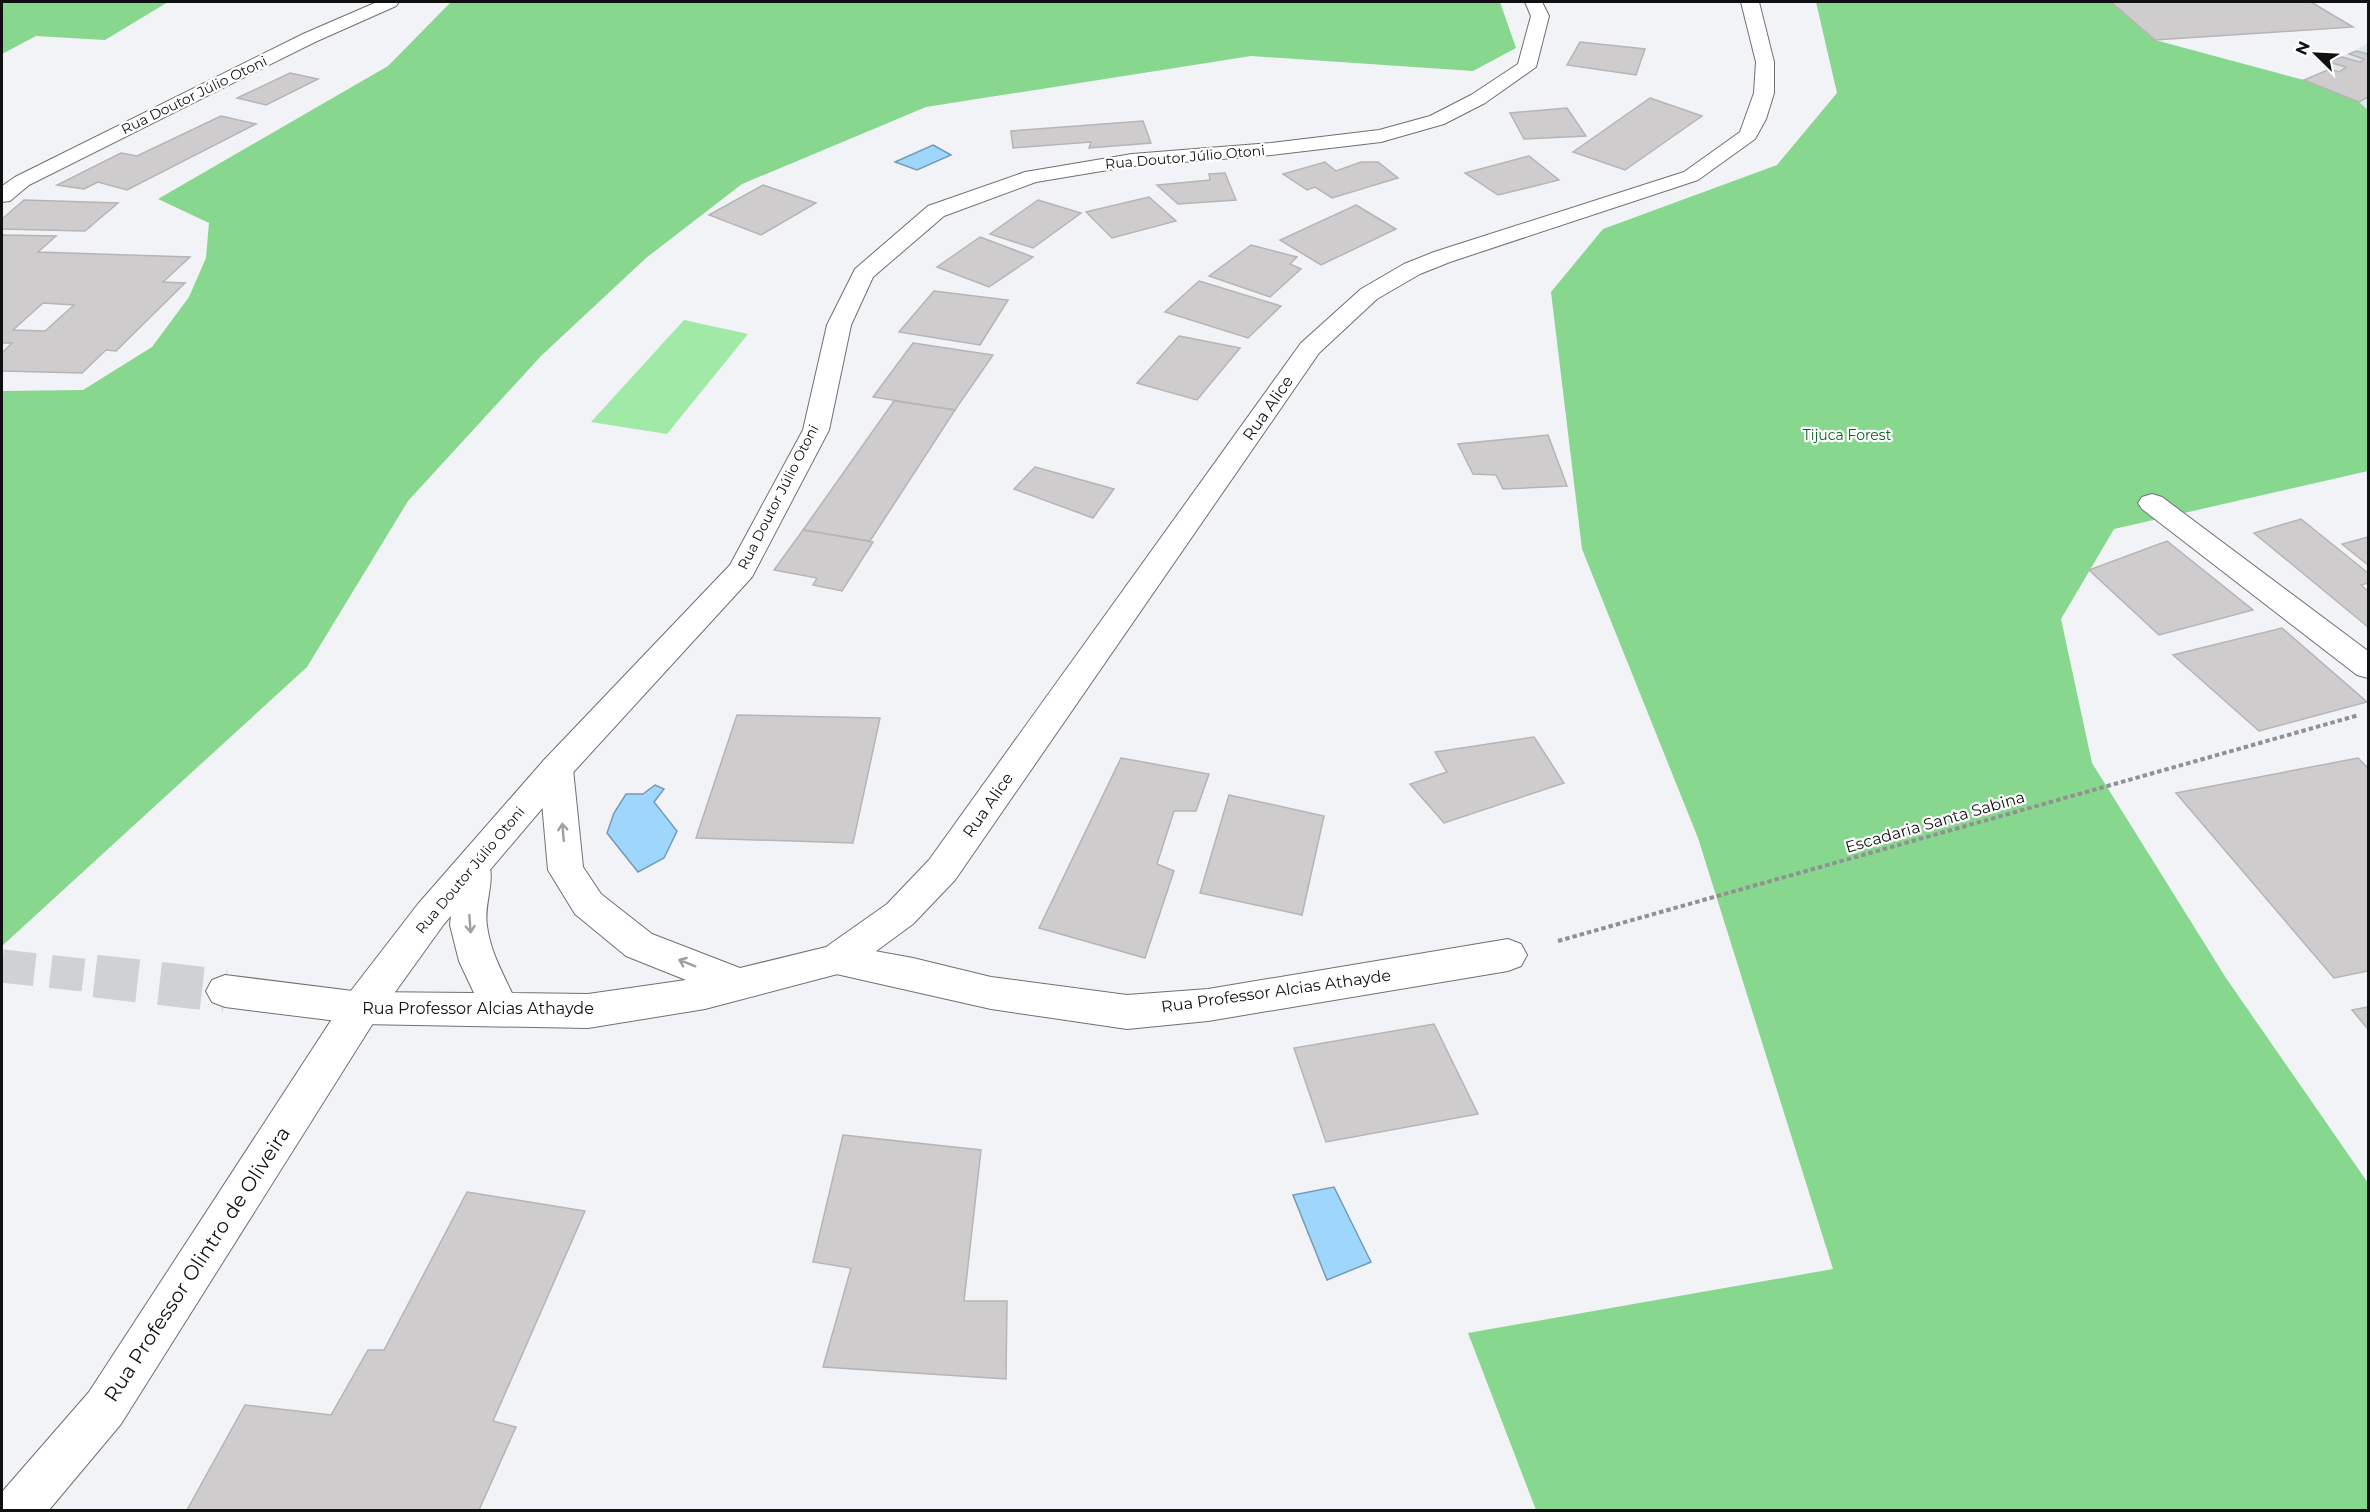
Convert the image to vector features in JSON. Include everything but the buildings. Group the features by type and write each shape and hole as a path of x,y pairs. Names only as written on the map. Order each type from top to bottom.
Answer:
{"street":[{"name":"Rua Doutor Júlio Otoni","path":"2,196 22,181 43,170 299,43 390,2"},
{"name":"Rua Doutor Júlio Otoni","path":"361,1008 431,914 556,769 742,570 816,430 838,325 863,274 936,211 1032,176 1132,160 1271,149 1381,136 1437,120 1478,99 1527,67 1540,16 1534,2"},
{"name":"Rua Alice","path":"836,960 900,914 942,870 1310,348 1369,294 1412,269 1442,257 1691,176 1722,156 1748,135 1764,93 1765,62 1750,2"},
{"path":"2152,503 2368,667"},
{"path":"556,769 566,870 588,904 639,945 741,985"},
{"path":"474,866 468,925 478,961 501,1010"},
{"name":"Rua Professor Alcias Athayde","path":"225,991 361,1008 588,1011 705,993 836,960 913,974 991,993 1127,1012 1208,1005 1508,955"},
{"name":"Rua Professor Olintro de Oliveira","path":"18,1510 105,1408 361,1008"}],"path":[{"name":"Escadaria Santa Sabina","path":"1508,955 2368,713"}],"shaded area":[{"path":"2368,43 2368,110 2359,102 2304,80 2329,69 2328,62"}],"green space":[{"path":"2,2 168,2 105,40 36,36 2,54"},
{"path":"451,2 1500,2 1516,48 1473,71 1251,56 926,107 742,184 646,258 541,356 408,501 307,667 2,946 2,391 83,390 152,347 189,297 206,258 209,223 158,199 388,66"},
{"name":"Tijuca Forest","path":"1816,2 2111,2 2155,40 2304,80 2359,102 2368,110 2368,471 2114,529 2061,619 2092,763 2226,978 2368,1183 2368,1510 1536,1510 1468,1333 1833,1269 1698,838 1582,549 1551,292 1603,229 1777,165 1837,93"},
{"path":"684,320 748,334 667,434 591,422"}],"water":[{"path":"933,145 951,155 917,170 895,162"},
{"path":"655,785 664,789 654,802 677,831 664,858 638,872 607,833 614,813 626,794 643,794"},
{"path":"1334,1187 1371,1262 1327,1280 1293,1195"}],"tunnel":[{"path":"2,966 109,978"},
{"path":"95,976 225,991"}]}
